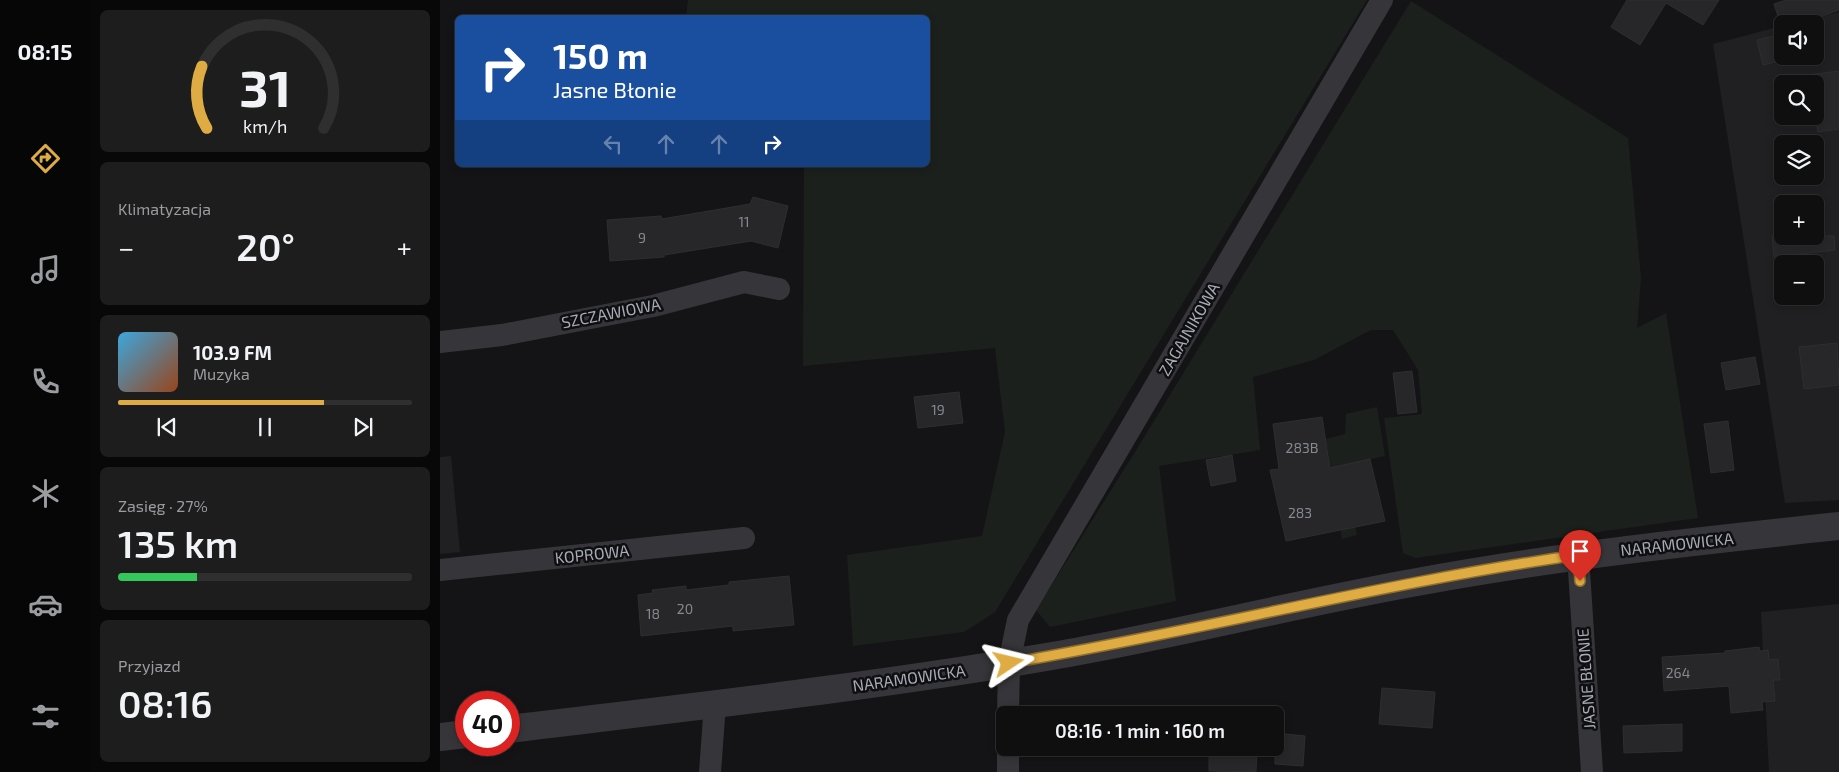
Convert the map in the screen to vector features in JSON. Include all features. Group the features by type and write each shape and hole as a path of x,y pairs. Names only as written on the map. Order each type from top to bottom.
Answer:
{"street":[{"name":"ZAGAJNIKOWA","path":"1008,706 1009,663 1018,620 1382,0"},
{"name":"SZCZAWIOWA","path":"440,342 502,334 653,306 744,282 779,289"},
{"name":"NARAMOWICKA","path":"520,728 869,684 1009,663 1122,643 1411,583 1578,555 1839,526"},
{"name":"KOPROWA","path":"440,570 744,538"},
{"name":"JASNE BŁONIE","path":"1578,555 1592,772"},
{"path":"710,772 715,704"},
{"path":"440,737 455,735"},
{"path":"1008,756 1008,772"}],"shaded area":[{"path":"688,0 1367,0 995,612 964,632 853,646 847,555 982,536 1005,432 995,348 803,366 804,167 930,167 930,15 686,15"},
{"path":"1411,1 1628,138 1641,278 1637,328 1666,313 1698,518 1415,558 1403,553 1384,418 1422,414 1418,370 1393,330 1371,330 1314,360 1253,377 1260,450 1159,466 1176,601 1050,627 1036,610"},
{"path":"1839,12 1839,500 1785,503 1713,44 1774,28 1774,65 1824,65 1824,16"},
{"path":"1377,407 1385,456 1343,465 1357,535 1342,539 1326,439 1345,434 1346,414"},
{"path":"451,456 460,552 440,554 440,457"},
{"path":"1839,604 1839,772 1769,772 1761,612"}],"building":[{"path":"1627,0 1719,0 1703,25 1666,3 1640,45 1611,27"},
{"path":"1786,0 1839,0 1839,10 1824,16 1778,15 1774,4"},
{"path":"1774,36 1774,62 1763,65 1757,40"},
{"path":"1839,71 1839,129 1818,132 1817,125 1824,125 1824,75 1808,75"},
{"path":"753,197 788,206 778,248 751,241 664,255 664,257 610,261 607,220 661,216 662,219 750,204"},
{"path":"1772,236 1774,236 1774,245 1824,245 1824,236 1834,236 1835,250 1774,255 1774,257"},
{"path":"1837,343 1839,385 1804,389 1799,347"},
{"path":"1755,357 1760,384 1726,390 1721,363"},
{"path":"1412,371 1417,412 1398,414 1393,373"},
{"path":"959,392 963,423 918,428 914,397"},
{"path":"1322,417 1330,468 1370,459 1385,521 1286,541 1270,470 1279,469 1273,424"},
{"path":"1728,421 1734,470 1711,473 1704,424"},
{"path":"1232,455 1236,481 1211,486 1206,460"},
{"path":"789,576 794,625 733,631 733,626 641,636 638,595 653,593 652,590 686,586 686,590 729,585 729,582"},
{"path":"1759,647 1760,651 1768,650 1769,660 1778,659 1780,680 1773,680 1775,701 1762,702 1763,710 1731,713 1729,686 1664,691 1662,657 1725,653 1725,651"},
{"path":"1382,688 1435,692 1432,728 1379,724"},
{"path":"1682,724 1682,751 1624,753 1623,726"},
{"path":"1284,734 1305,736 1303,766 1275,764 1275,756 1284,756"},
{"path":"1209,756 1257,756 1256,772 1209,771"}],"route":[{"path":"1009,663 1122,643 1411,583 1578,555 1580,581"}]}
